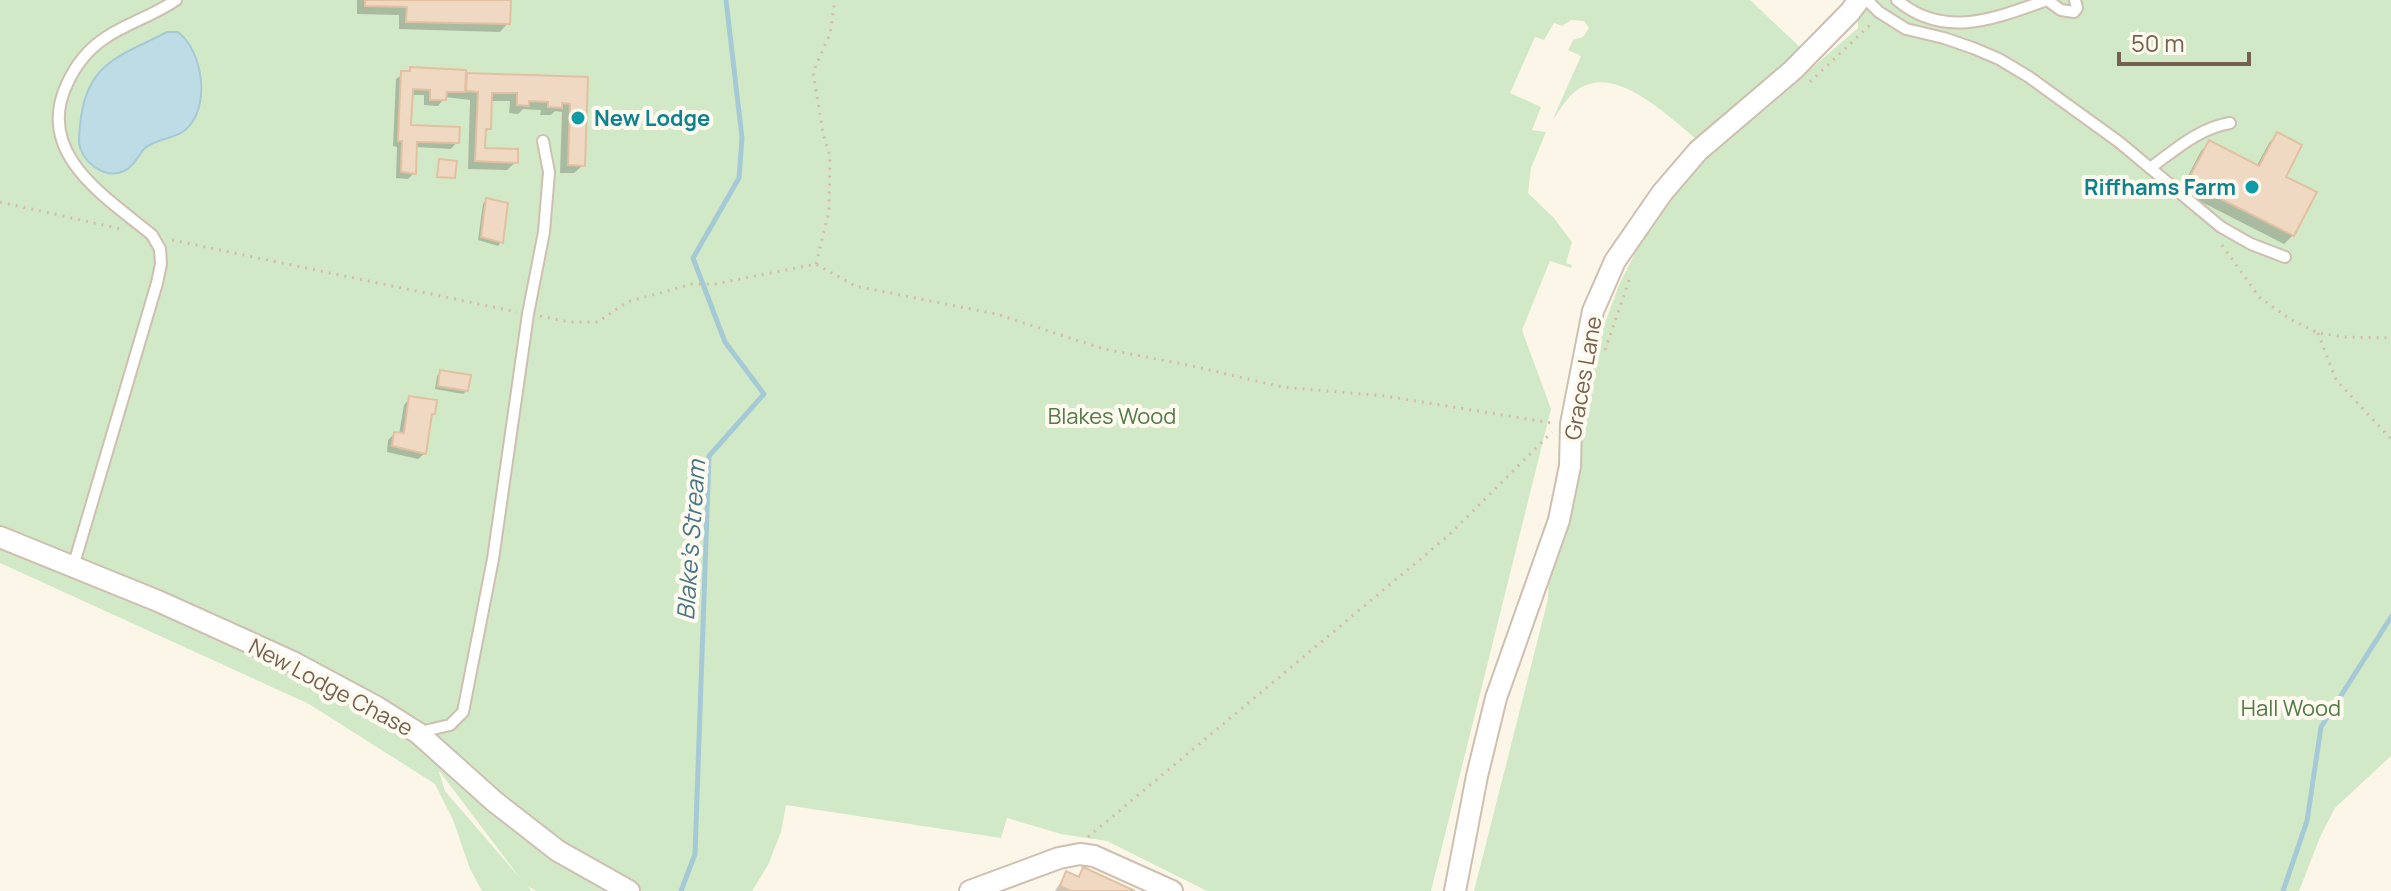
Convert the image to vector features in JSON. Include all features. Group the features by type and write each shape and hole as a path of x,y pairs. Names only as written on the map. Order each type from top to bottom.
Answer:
{"street":[{"name":"Graces Lane","path":"1455,891 1496,698 1559,520 1570,466 1571,424 1593,311 1615,261 1662,193 1698,151 1793,70 1859,0"},
{"name":"New Lodge Chase","path":"0,537 158,601 293,662 418,733 495,802 558,851 629,891"},
{"path":"970,891 1059,858 1080,854 1094,856 1172,891"}],"lane":[{"path":"73,567 161,264 160,249 152,235 75,168 61,142 58,114 61,96 78,61 106,37 148,18 176,0"},
{"path":"1867,0 1879,12 1906,29 1973,48 2029,77 2078,111 2221,227 2251,244 2285,257"},
{"path":"1897,0 1915,13 1941,23 1975,23 2047,0 2061,10 2074,12 2077,8 2075,0"},
{"path":"2150,168 2196,135 2215,125 2230,123"},
{"path":"418,733 450,725 463,712 493,559 528,314 544,232 549,172 543,141"}],"path":[{"path":"816,264 829,211 830,156 813,72 830,34 835,0"},
{"path":"1810,82 1872,23"},
{"path":"0,202 122,229"},
{"path":"152,235 569,322 598,322 627,302 692,284 715,284 816,264 855,286 996,314 1104,349 1282,387 1385,396 1560,424 1448,536 1086,839"},
{"path":"2220,241 2259,297 2290,319 2318,333 2391,338"},
{"path":"1604,354 1633,267"},
{"path":"2318,333 2336,380 2391,439"}],"green space":[{"name":"Blakes Wood","path":"0,0 1750,0 1802,49 1700,142 1644,98 1611,83 1595,83 1580,88 1552,121 1581,56 1568,50 1573,40 1583,37 1589,28 1584,21 1571,20 1562,26 1554,23 1544,40 1535,37 1510,93 1541,107 1532,130 1546,132 1531,168 1528,193 1554,218 1572,242 1566,263 1572,265 1571,268 1550,261 1522,330 1551,409 1431,891 1207,891 1107,841 1061,834 1007,818 1001,838 786,805 781,832 768,865 752,891 536,891 528,886 531,891 482,891 435,784 309,704 0,563","holes":["440,772 520,878 445,791"]},
{"name":"Hall Wood","path":"1858,0 2391,0 2391,756 2335,808 2299,891 1474,891 1548,599 1549,569 1579,481 1578,428 1592,358 1619,285 1650,223 1701,164 1858,28"}],"water":[{"path":"167,32 178,32 187,41 198,66 201,95 193,121 180,134 145,148 127,169 117,173 102,171 84,156 79,142 85,98 92,83 110,62"}],"building":[{"path":"365,0 511,0 510,24 406,22 407,7 365,6"},
{"path":"410,67 466,70 465,92 447,92 446,100 430,100 430,90 413,89 411,125 460,127 459,143 417,142 416,174 401,172 402,141 398,141 401,71 410,71"},
{"name":"New Lodge","path":"467,73 588,77 585,166 568,165 570,104 562,103 562,108 548,107 548,102 529,101 529,106 517,105 517,93 492,93 491,129 486,129 485,148 518,149 518,163 475,161 478,92 466,91"},
{"name":"Riffhams Farm","path":"2277,132 2302,145 2286,177 2317,192 2294,236 2187,182 2209,140 2259,166"},
{"path":"439,159 457,161 455,178 437,177"},
{"path":"486,198 508,203 503,243 481,237"},
{"path":"440,370 471,375 468,391 438,386"},
{"path":"409,396 437,400 426,454 392,446 394,432 404,433"},
{"path":"1083,867 1135,891 1071,891 1060,886 1066,871 1079,877"}],"waterway":[{"name":"Blake's Stream","path":"681,891 695,854 709,456 764,394 725,342 693,258 739,178 742,138 726,0"},
{"path":"2283,891 2307,821 2321,727 2391,617"}],"place":[{"name":"New Lodge","path":"578,118"},
{"name":"Riffhams Farm","path":"2252,187"}]}
